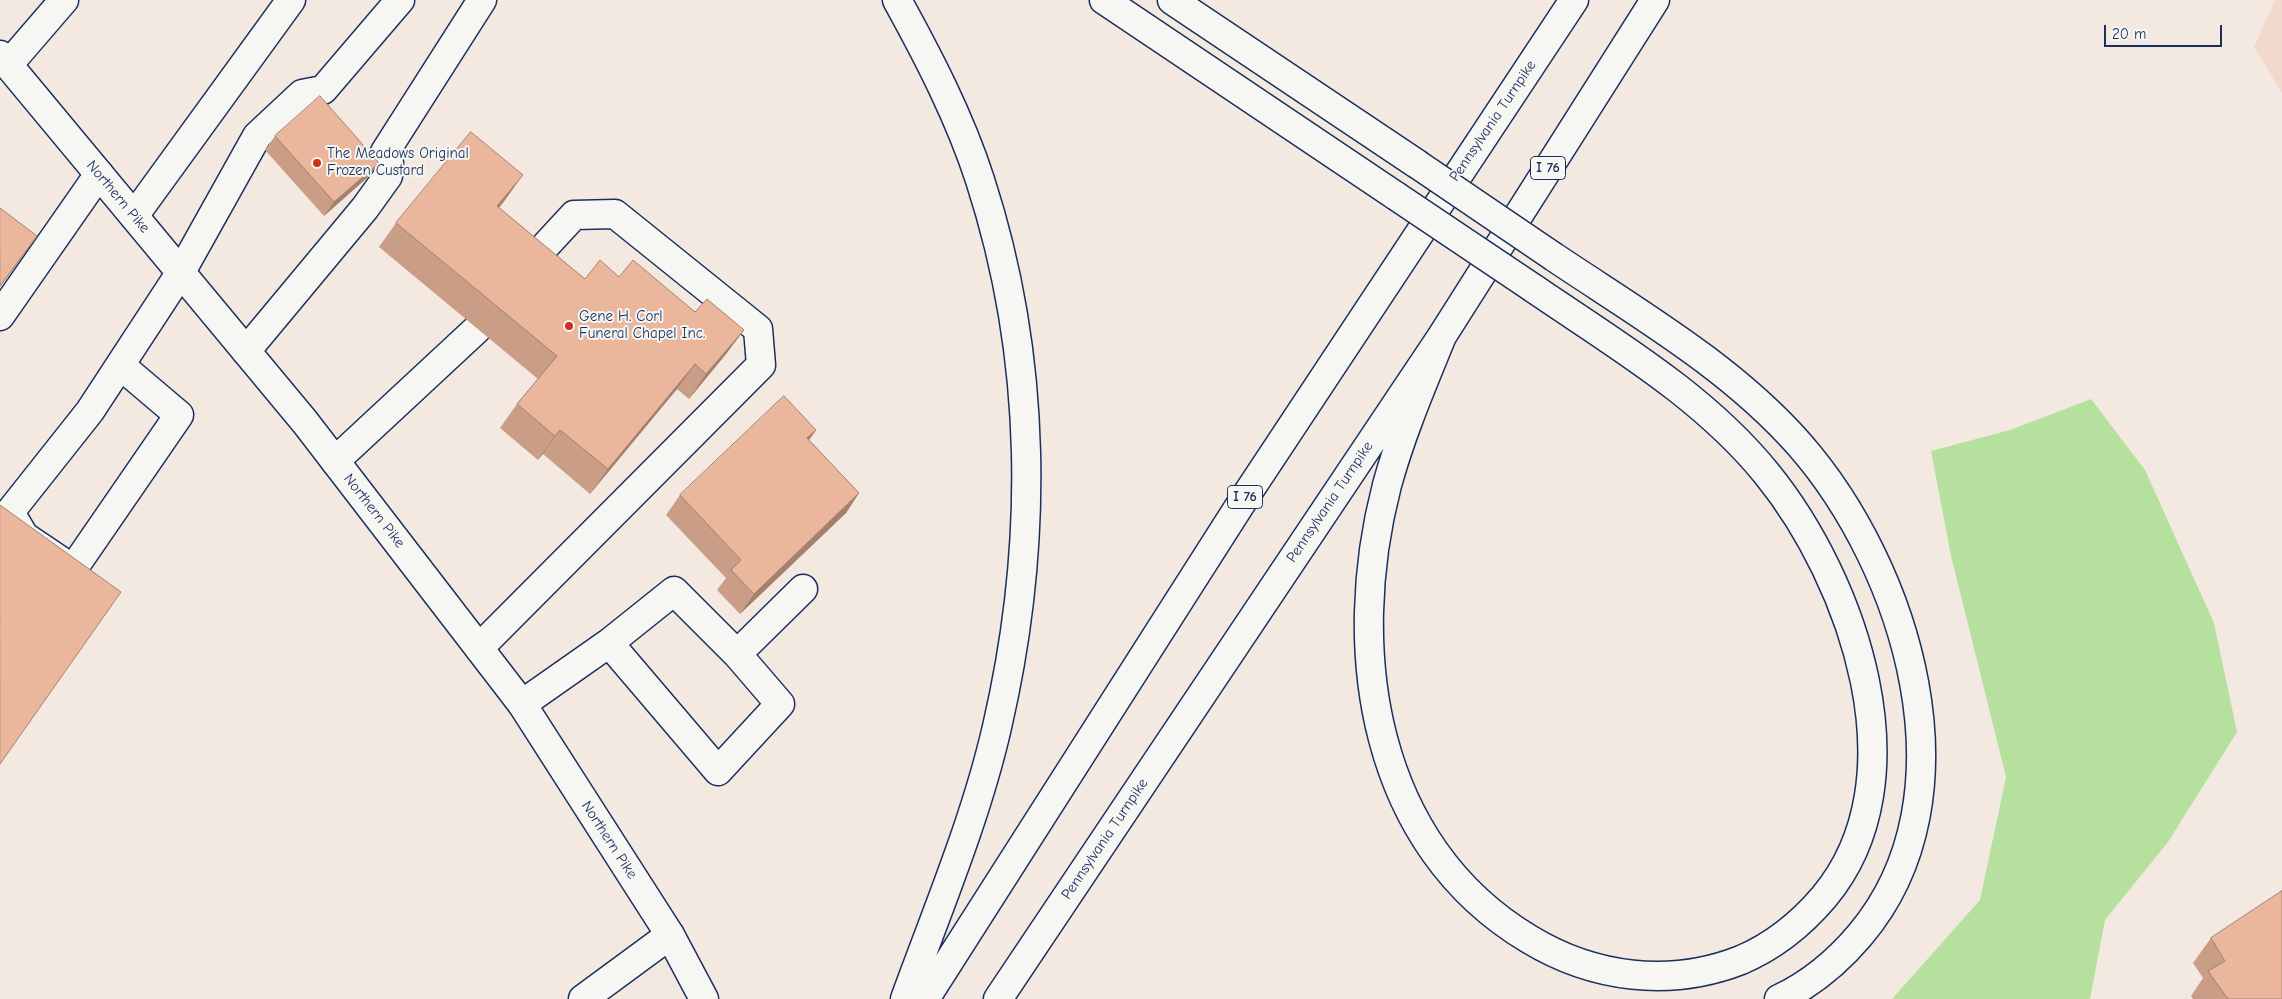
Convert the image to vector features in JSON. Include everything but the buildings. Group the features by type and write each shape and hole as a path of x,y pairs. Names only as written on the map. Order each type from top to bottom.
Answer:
{"main road":[{"path":"4,60 64,0"},
{"path":"134,216 291,0"},
{"path":"120,364 179,415 73,569 24,536 10,512 90,411 120,364 181,272 257,136 302,94 323,90 400,0"},
{"path":"246,351 365,208 388,176 389,163 385,152 482,0"},
{"path":"898,0 936,74 959,124 980,178 994,228 1016,330 1027,441 1024,552 1010,664 997,729 979,794 904,999"},
{"path":"1104,0 1533,288 1672,384 1707,412 1739,442 1767,473 1793,509 1812,541 1846,618 1857,652 1867,693 1872,736 1872,775 1868,809 1858,842 1846,866 1810,914 1788,934 1765,948 1738,961 1707,970 1671,976 1639,976 1609,972 1578,964 1550,952 1522,935 1495,916 1470,894 1448,870 1410,814 1397,783 1376,708 1370,664 1371,582 1377,533 1387,486 1402,438 1442,336"},
{"path":"1172,0 1695,352 1732,380 1769,412 1800,445 1829,482 1852,518 1874,558 1892,601 1904,640 1914,685 1920,733 1921,777 1916,818 1905,858 1891,890 1871,922 1847,950 1819,975 1779,999"},
{"name":"Pennsylvania Turnpike","path":"925,999 1248,491 1574,0"},
{"name":"Pennsylvania Turnpike","path":"998,999 1442,336 1654,0"},
{"name":"Northern Pike","path":"4,60 181,272 335,461 522,704 670,935 704,999"},
{"path":"0,316 99,174"},
{"path":"479,648 761,365 758,329 615,214 574,215 525,268"},
{"path":"335,461 477,329"},
{"path":"737,654 803,589"},
{"path":"522,704 609,643 674,591 737,654 780,704 718,771 609,643"},
{"path":"583,999 670,935"}],"shaded area":[{"path":"2275,0 2282,0 2282,93 2254,47"}],"green space":[{"path":"2091,399 2145,470 2214,623 2237,732 2168,842 2105,920 2090,999 1892,999 1980,900 2006,777 1951,556 1931,451 2010,430"}],"place":[{"name":"The Meadows Original Frozen Custard","path":"317,163"},
{"name":"Gene H. Corl Funeral Chapel Inc.","path":"569,326"}]}
